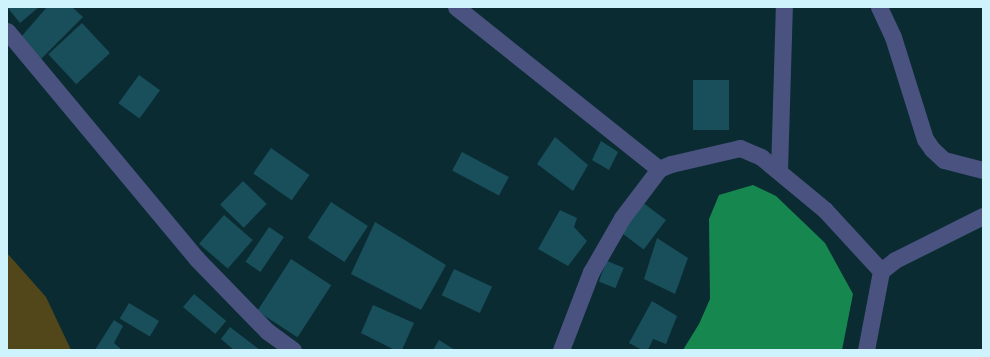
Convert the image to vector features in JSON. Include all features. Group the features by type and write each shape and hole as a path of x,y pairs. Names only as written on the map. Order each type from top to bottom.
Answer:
{"street":[{"path":"456,7 658,169"},
{"path":"780,171 784,7"},
{"path":"879,7 893,37 925,139 932,149 944,160 983,170"},
{"path":"7,31 196,258 266,331 293,350"},
{"path":"561,350 591,272 622,218 658,169 740,148 761,157 780,171 825,210 881,271"},
{"path":"866,350 881,271 894,260 983,216"}],"shaded area":[{"path":"753,185 776,196 825,243 853,294 842,350 683,350 699,324 710,299 709,219 719,195"},
{"path":"7,253 46,297 71,350 7,350"}],"building":[{"path":"7,7 39,7 20,23"},
{"path":"47,7 72,7 83,17 41,59 21,37"},
{"path":"82,23 110,53 76,84 48,54"},
{"path":"139,75 160,90 139,119 118,103"},
{"path":"693,80 729,80 729,130 693,130"},
{"path":"555,137 588,165 573,191 537,164"},
{"path":"601,141 618,152 609,170 592,160"},
{"path":"271,148 310,175 292,200 253,173"},
{"path":"462,152 509,177 499,195 452,171"},
{"path":"243,181 267,204 244,228 220,205"},
{"path":"331,202 368,226 344,262 308,238"},
{"path":"642,202 666,220 644,250 620,232"},
{"path":"560,210 577,218 574,227 587,241 568,266 538,249"},
{"path":"224,215 253,240 228,269 199,244"},
{"path":"375,222 446,265 421,310 351,274"},
{"path":"269,227 284,237 260,272 246,262"},
{"path":"657,238 688,258 675,294 644,279"},
{"path":"291,259 331,285 297,337 257,311"},
{"path":"607,261 624,268 615,288 599,281"},
{"path":"454,269 492,287 480,313 442,295"},
{"path":"194,294 226,321 215,334 183,307"},
{"path":"652,301 677,316 666,344 653,339 648,350 642,350 629,343"},
{"path":"129,303 159,321 150,336 120,318"},
{"path":"373,305 414,323 402,350 395,350 361,333"},
{"path":"114,320 123,326 114,343 122,350 95,350"},
{"path":"230,327 260,350 234,350 221,339"},
{"path":"439,340 455,350 433,350"}]}
